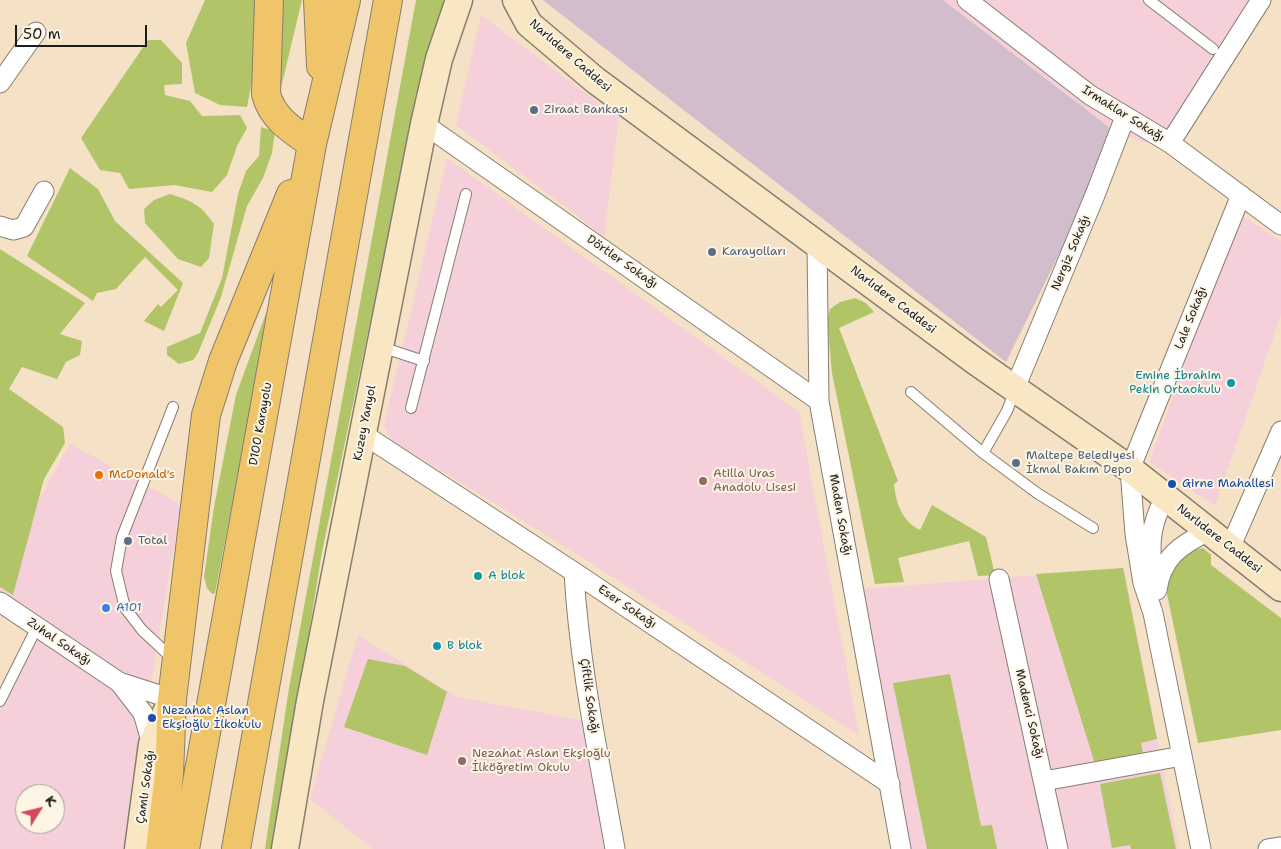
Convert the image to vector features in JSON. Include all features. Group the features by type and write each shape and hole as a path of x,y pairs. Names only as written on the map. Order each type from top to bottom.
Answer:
{"highway":[{"path":"160,849 168,775 172,699 178,664 206,415 223,360 312,144 282,122 270,108 266,94 269,0"},
{"path":"318,0 322,98"},
{"name":"D100 Karayolu","path":"185,849 312,144 346,0"},
{"path":"236,849 388,0"}],"main road":[{"name":"Kuzey Yanyol","path":"285,849 310,701 424,124 440,59 459,0"},
{"name":"Narlıdere Caddesi","path":"516,0 529,24 595,80 1015,388 1130,469 1281,588"},
{"name":"Çamlı Sokağı","path":"138,849 152,744 172,699"}],"street":[{"name":"Irmaklar Sokağı","path":"967,0 1090,95 1170,143 1281,225"},
{"path":"1170,143 1261,0"},
{"path":"0,83 36,32"},
{"name":"Nergiz Sokağı","path":"1015,388 1095,195 1125,117"},
{"name":"Dörtler Sokağı","path":"424,124 819,401"},
{"path":"0,226 13,230 24,227 44,191"},
{"name":"Lale Sokağı","path":"1130,469 1241,195"},
{"name":"Maden Sokağı","path":"817,244 819,401 890,784 900,849"},
{"path":"1230,548 1281,431"},
{"name":"Eser Sokağı","path":"363,434 574,572 890,784"},
{"path":"1130,469 1135,534 1143,583 1153,614 1201,849"},
{"path":"1153,614 1151,530 1154,517 1165,497"},
{"path":"1153,614 1159,574 1167,561 1179,548 1209,531"},
{"name":"Çiftlik Sokağı","path":"574,572 576,603 593,724 615,849"},
{"name":"Madenci Sokağı","path":"1000,579 1058,849"},
{"name":"Zuhal Sokağı","path":"0,602 119,682 172,699"},
{"name":"Zuhal Sokağı","path":"119,682 144,713 152,744"},
{"path":"1044,781 1182,756"},
{"path":"1268,849 1281,847"}],"lane":[{"path":"1148,0 1213,49"},
{"path":"411,408 466,194"},
{"path":"380,347 424,362"},
{"path":"983,453 1007,411 1015,388"},
{"path":"911,392 983,453 1037,494 1094,528"},
{"path":"173,407 122,537 116,571 125,608 142,630 178,664"},
{"path":"0,701 38,627"}],"shaded area":[{"path":"543,0 943,0 1118,134 1006,362"},
{"path":"943,0 1273,0 1174,151 1118,134"},
{"path":"481,15 619,118 604,236 456,125"},
{"path":"447,158 799,412 859,735 572,551 393,441 388,435 384,425"},
{"path":"1239,214 1281,241 1281,315 1215,506 1149,462"},
{"path":"70,444 181,504 148,702 143,785 126,849 0,849 0,697 43,626 0,595 0,568"},
{"path":"1124,568 1179,849 909,849 863,589"},
{"name":"Nezahat Aslan Ekşioğlu İlköğretim Okulu","path":"358,635 457,697 596,723 617,849 373,849 310,799"}],"green space":[{"path":"205,0 263,0 262,29 247,107 220,105 195,93 186,43"},
{"path":"276,0 302,0 280,92 277,86"},
{"path":"416,0 449,0 431,49 383,261 322,552 274,849 265,849 289,688"},
{"path":"148,40 161,40 182,63 182,84 164,85 165,95 190,101 202,116 240,115 247,128 237,146 227,175 212,192 174,185 129,189 120,173 100,170 81,138"},
{"path":"261,127 275,131 272,153 263,178 247,206 221,297 198,353 193,360 179,364 167,355 167,347 200,333 222,278 238,194 246,171 259,156"},
{"path":"70,168 98,189 115,221 183,283 164,331 144,321 158,304 161,307 178,290 145,257 116,289 97,293 93,301 27,256"},
{"path":"170,194 195,204 214,224 209,258 201,267 178,259 145,223 144,209 154,200"},
{"path":"0,249 85,303 60,334 82,341 80,355 66,362 57,379 22,367 9,389 63,427 65,443 44,479 13,595 0,587"},
{"path":"855,298 866,303 874,312 839,328 898,481 894,484 896,498 904,517 920,530 932,505 986,537 995,575 978,576 969,541 898,558 904,582 875,584 832,373 827,320 830,309 840,302"},
{"path":"266,313 268,318 215,593 212,594 207,588 204,577 214,507 236,395"},
{"path":"1203,548 1211,555 1211,565 1281,618 1281,730 1198,743 1167,594 1170,577 1176,564 1187,554"},
{"path":"1123,568 1157,739 1141,743 1143,753 1095,764 1036,574"},
{"path":"368,659 405,666 447,692 427,755 344,727"},
{"path":"950,674 981,826 992,825 997,849 927,849 893,683"},
{"path":"1160,773 1176,849 1131,849 1130,845 1112,848 1100,784"}],"place":[{"name":"Ziraat Bankası","path":"534,110"},
{"name":"Karayolları","path":"712,252"},
{"name":"Emine İbrahim Pekin Ortaokulu","path":"1231,383"},
{"name":"Maltepe Belediyesi İkmal Bakım Depo","path":"1016,463"},
{"name":"McDonald's","path":"99,475"},
{"name":"Atilla Uras Anadolu Lisesi","path":"703,481"},
{"name":"Girne Mahallesi","path":"1172,484"},
{"name":"Total","path":"128,541"},
{"name":"A blok","path":"478,576"},
{"name":"A101","path":"106,608"},
{"name":"B blok","path":"437,646"},
{"name":"Nezahat Aslan Ekşioğlu İlkokulu","path":"152,718"},
{"name":"Nezahat Aslan Ekşioğlu İlköğretim Okulu","path":"462,761"}]}
